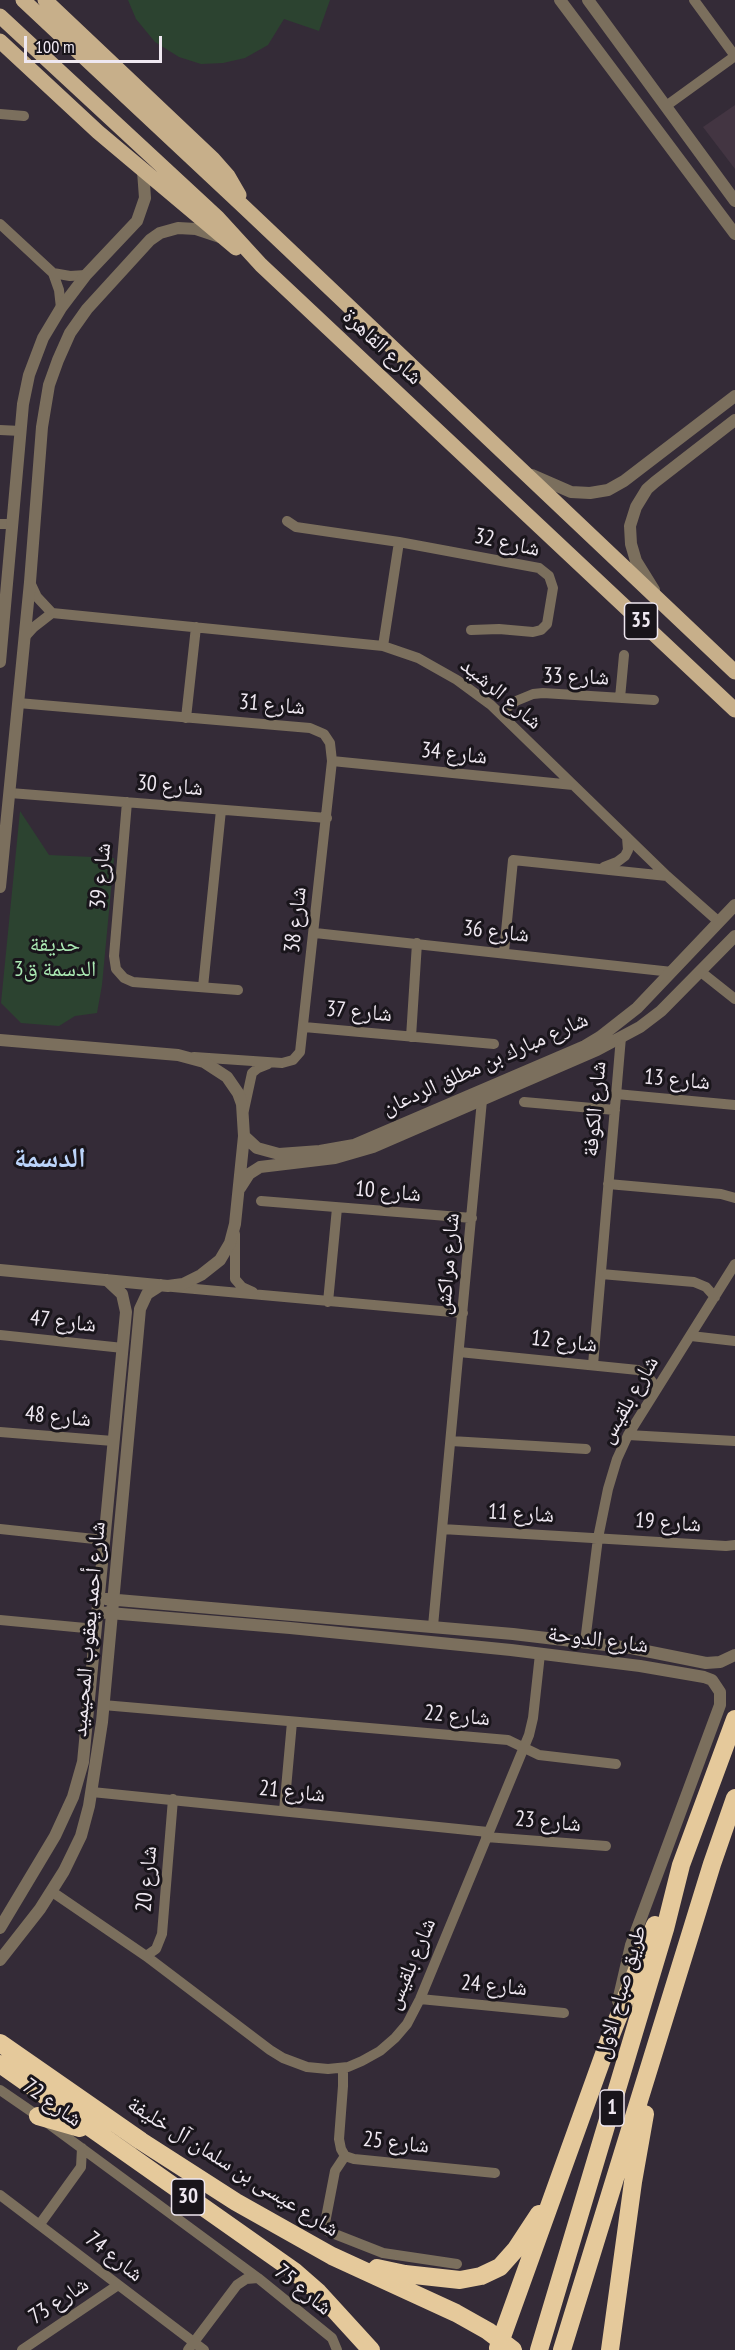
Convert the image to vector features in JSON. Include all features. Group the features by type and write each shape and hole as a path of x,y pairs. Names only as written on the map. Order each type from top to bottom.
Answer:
{"highway":[{"name":"طريق صباح الاول","path":"539,2350 662,1939 681,1865 735,1719"},
{"name":"1","path":"562,2350 712,1864 735,1798"},
{"path":"504,2346 609,2040 681,1865"},
{"name":"شارع عيسى بن سلمان آل خليفة","path":"0,2042 141,2141 236,2202 332,2256 422,2296 504,2346"},
{"path":"610,2350 654,2053"},
{"name":"شارع عيسى بن سلمان آل خليفة","path":"0,2064 294,2271 318,2292 371,2350"},
{"path":"38,2116 64,2122 102,2136"},
{"path":"332,2256 405,2274 460,2280 481,2276 500,2267 516,2249 556,2189"},
{"path":"615,2313 615,2350"},
{"path":"344,2320 362,2350"}],"main road":[{"name":"شارع القاهرة","path":"23,0 519,469 660,598 735,672"},
{"path":"45,0 213,159 234,186 243,206"},
{"name":"شارع القاهرة","path":"0,16 218,218 261,265 735,710"},
{"path":"0,41 54,93 143,171 224,239 261,265"},
{"path":"546,531 558,529 562,524 550,497"}],"street":[{"path":"560,0 735,234"},
{"path":"588,0 735,201"},
{"path":"666,106 735,56 694,0"},
{"path":"0,114 24,116"},
{"path":"0,662 2,614 11,544 6,524 29,375 39,349 61,308 87,275 132,228 141,214 145,198 143,171"},
{"path":"0,224 53,273 59,290 61,308"},
{"path":"0,886 30,582 42,427 49,385 58,360 81,316 131,258 150,240 168,230 187,228 224,239"},
{"path":"115,246 126,248 131,258"},
{"path":"53,273 70,276 87,275"},
{"path":"39,349 46,358 58,360"},
{"path":"29,375 41,376 49,385"},
{"path":"519,469 562,490 581,494 599,492 624,481 735,396"},
{"path":"660,598 633,552 630,535 633,516 647,489 735,420"},
{"path":"700,422 702,432 712,437"},
{"path":"0,430 21,431"},
{"name":"شارع 32","path":"287,521 296,528 399,542 539,568 549,576 553,588 547,624 542,630 533,632 499,629 471,630"},
{"path":"11,544 20,538 27,539 32,545"},
{"path":"383,646 399,542"},
{"path":"24,638 52,613 37,597 30,582"},
{"name":"شارع الرشيد","path":"52,613 383,646 418,658 449,675 500,713 667,876 719,922"},
{"path":"186,718 196,627"},
{"name":"شارع 33","path":"620,698 624,655"},
{"name":"شارع 33","path":"500,713 516,700 533,694 654,700"},
{"name":"شارع 31","path":"18,703 313,728 329,740 333,752 332,761"},
{"name":"شارع 34","path":"332,761 573,785"},
{"name":"شارع 38","path":"183,1056 287,1062 298,1055 302,1045 315,933 332,761"},
{"name":"شارع 30","path":"10,793 327,818"},
{"name":"شارع 39","path":"127,802 114,956 116,969 124,978 132,981 238,990"},
{"path":"203,987 221,810"},
{"path":"597,868 622,858 628,850 627,837"},
{"path":"504,952 513,860 667,876"},
{"name":"شارع مبارك بن مطلق الردعان","path":"238,1191 249,1174 260,1167 335,1158 361,1152 593,1042 637,1008 735,905"},
{"name":"شارع 36","path":"315,933 672,972"},
{"name":"شارع مبارك بن مطلق الردعان","path":"244,1137 256,1149 271,1153 288,1154 336,1148 368,1140 585,1056 621,1037 661,1011 734,939"},
{"name":"شارع 37","path":"411,1037 417,943"},
{"path":"701,972 735,999"},
{"path":"637,1008 642,1018 648,1021"},
{"name":"شارع 37","path":"304,1027 494,1044"},
{"name":"شارع الكوفة","path":"593,1365 621,1037"},
{"path":"4,1039 183,1056 204,1062 227,1077 238,1093 243,1115 244,1137 235,1224 235,1279 246,1289 268,1297"},
{"name":"شارع 38","path":"243,1115 252,1073 274,1062"},
{"name":"شارع 13","path":"616,1094 735,1105"},
{"name":"شارع مراكش","path":"433,1626 482,1096"},
{"path":"524,1102 615,1110"},
{"name":"شارع الكوفة","path":"609,1184 721,1194 735,1198"},
{"name":"شارع 10","path":"261,1202 472,1218"},
{"name":"شارع 10","path":"328,1302 337,1208"},
{"path":"164,1286 188,1282 211,1268 228,1248 235,1224"},
{"name":"شارع بلقيس","path":"585,1642 598,1538 611,1475 628,1434 735,1264"},
{"path":"0,1270 268,1297 463,1313"},
{"path":"601,1274 693,1282 706,1287 715,1296"},
{"name":"شارع أحمد يعقوب المحيميد","path":"3,1924 55,1836 73,1797 83,1762 123,1348 125,1301 120,1290 107,1280"},
{"name":"شارع أحمد يعقوب المحيميد","path":"0,1960 51,1891 76,1846 93,1792 104,1705 140,1309 147,1294 164,1286"},
{"name":"شارع 47","path":"0,1335 123,1348"},
{"path":"691,1336 735,1341"},
{"name":"شارع 12","path":"459,1352 640,1371 649,1377 657,1389"},
{"name":"شارع 48","path":"0,1432 113,1441"},
{"path":"628,1434 735,1441"},
{"path":"451,1441 586,1449"},
{"path":"0,1529 104,1540"},
{"name":"شارع 11","path":"442,1529 598,1538"},
{"name":"شارع 19","path":"598,1538 735,1545"},
{"name":"شارع الدوحة","path":"99,1598 513,1634 646,1651 706,1664 720,1662 735,1655"},
{"name":"شارع الدوحة","path":"97,1612 511,1650 640,1666 710,1679 718,1686 721,1700 631,1945 609,2040"},
{"path":"0,1620 96,1629"},
{"path":"511,1650 507,1643 513,1634"},
{"path":"640,1666 648,1663 650,1659 646,1651"},
{"name":"شارع بلقيس","path":"51,1891 146,1956 283,2058 315,2068 343,2068 370,2057 388,2044 407,2024 420,1999 524,1748 533,1718 540,1654"},
{"name":"شارع 22","path":"104,1705 508,1740 539,1755 616,1764"},
{"path":"284,1811 292,1722"},
{"name":"شارع 21","path":"93,1792 487,1834"},
{"name":"شارع 20","path":"146,1956 156,1949 162,1934 173,1799"},
{"path":"55,1836 62,1832 71,1833 75,1838 76,1846"},
{"name":"شارع 23","path":"487,1834 606,1846"},
{"path":"3,1924 14,1934 22,1933"},
{"name":"شارع 24","path":"420,1999 564,2013"},
{"name":"شارع 25","path":"343,2068 339,2139 340,2149 345,2156 354,2159 495,2173"},
{"name":"شارع 72","path":"0,2090 258,2278"},
{"name":"شارع 72","path":"81,2168 82,2148"},
{"path":"345,2156 335,2171 325,2223 327,2231 383,2253 457,2264"},
{"path":"40,2224 81,2168 90,2163 102,2163"},
{"name":"شارع 74","path":"0,2195 118,2285 190,2346 204,2350"},
{"name":"شارع 75","path":"237,2263 239,2275 237,2284"},
{"name":"شارع 75","path":"190,2346 237,2284 246,2279 258,2278 332,2338 338,2350"},
{"name":"شارع 73","path":"22,2350 118,2285"}],"shaded area":[{"path":"735,105 735,169 703,127"}],"green space":[{"path":"128,0 330,0 319,31 284,19 268,45 245,58 223,63 201,64 179,57 155,42 136,19"},
{"name":"حديقة الدسمة ق3","path":"20,811 49,855 114,858 102,985 97,1013 75,1016 59,1026 21,1023 1,1003"}],"district":[{"name":"الدسمة","path":"50,1159"}]}
